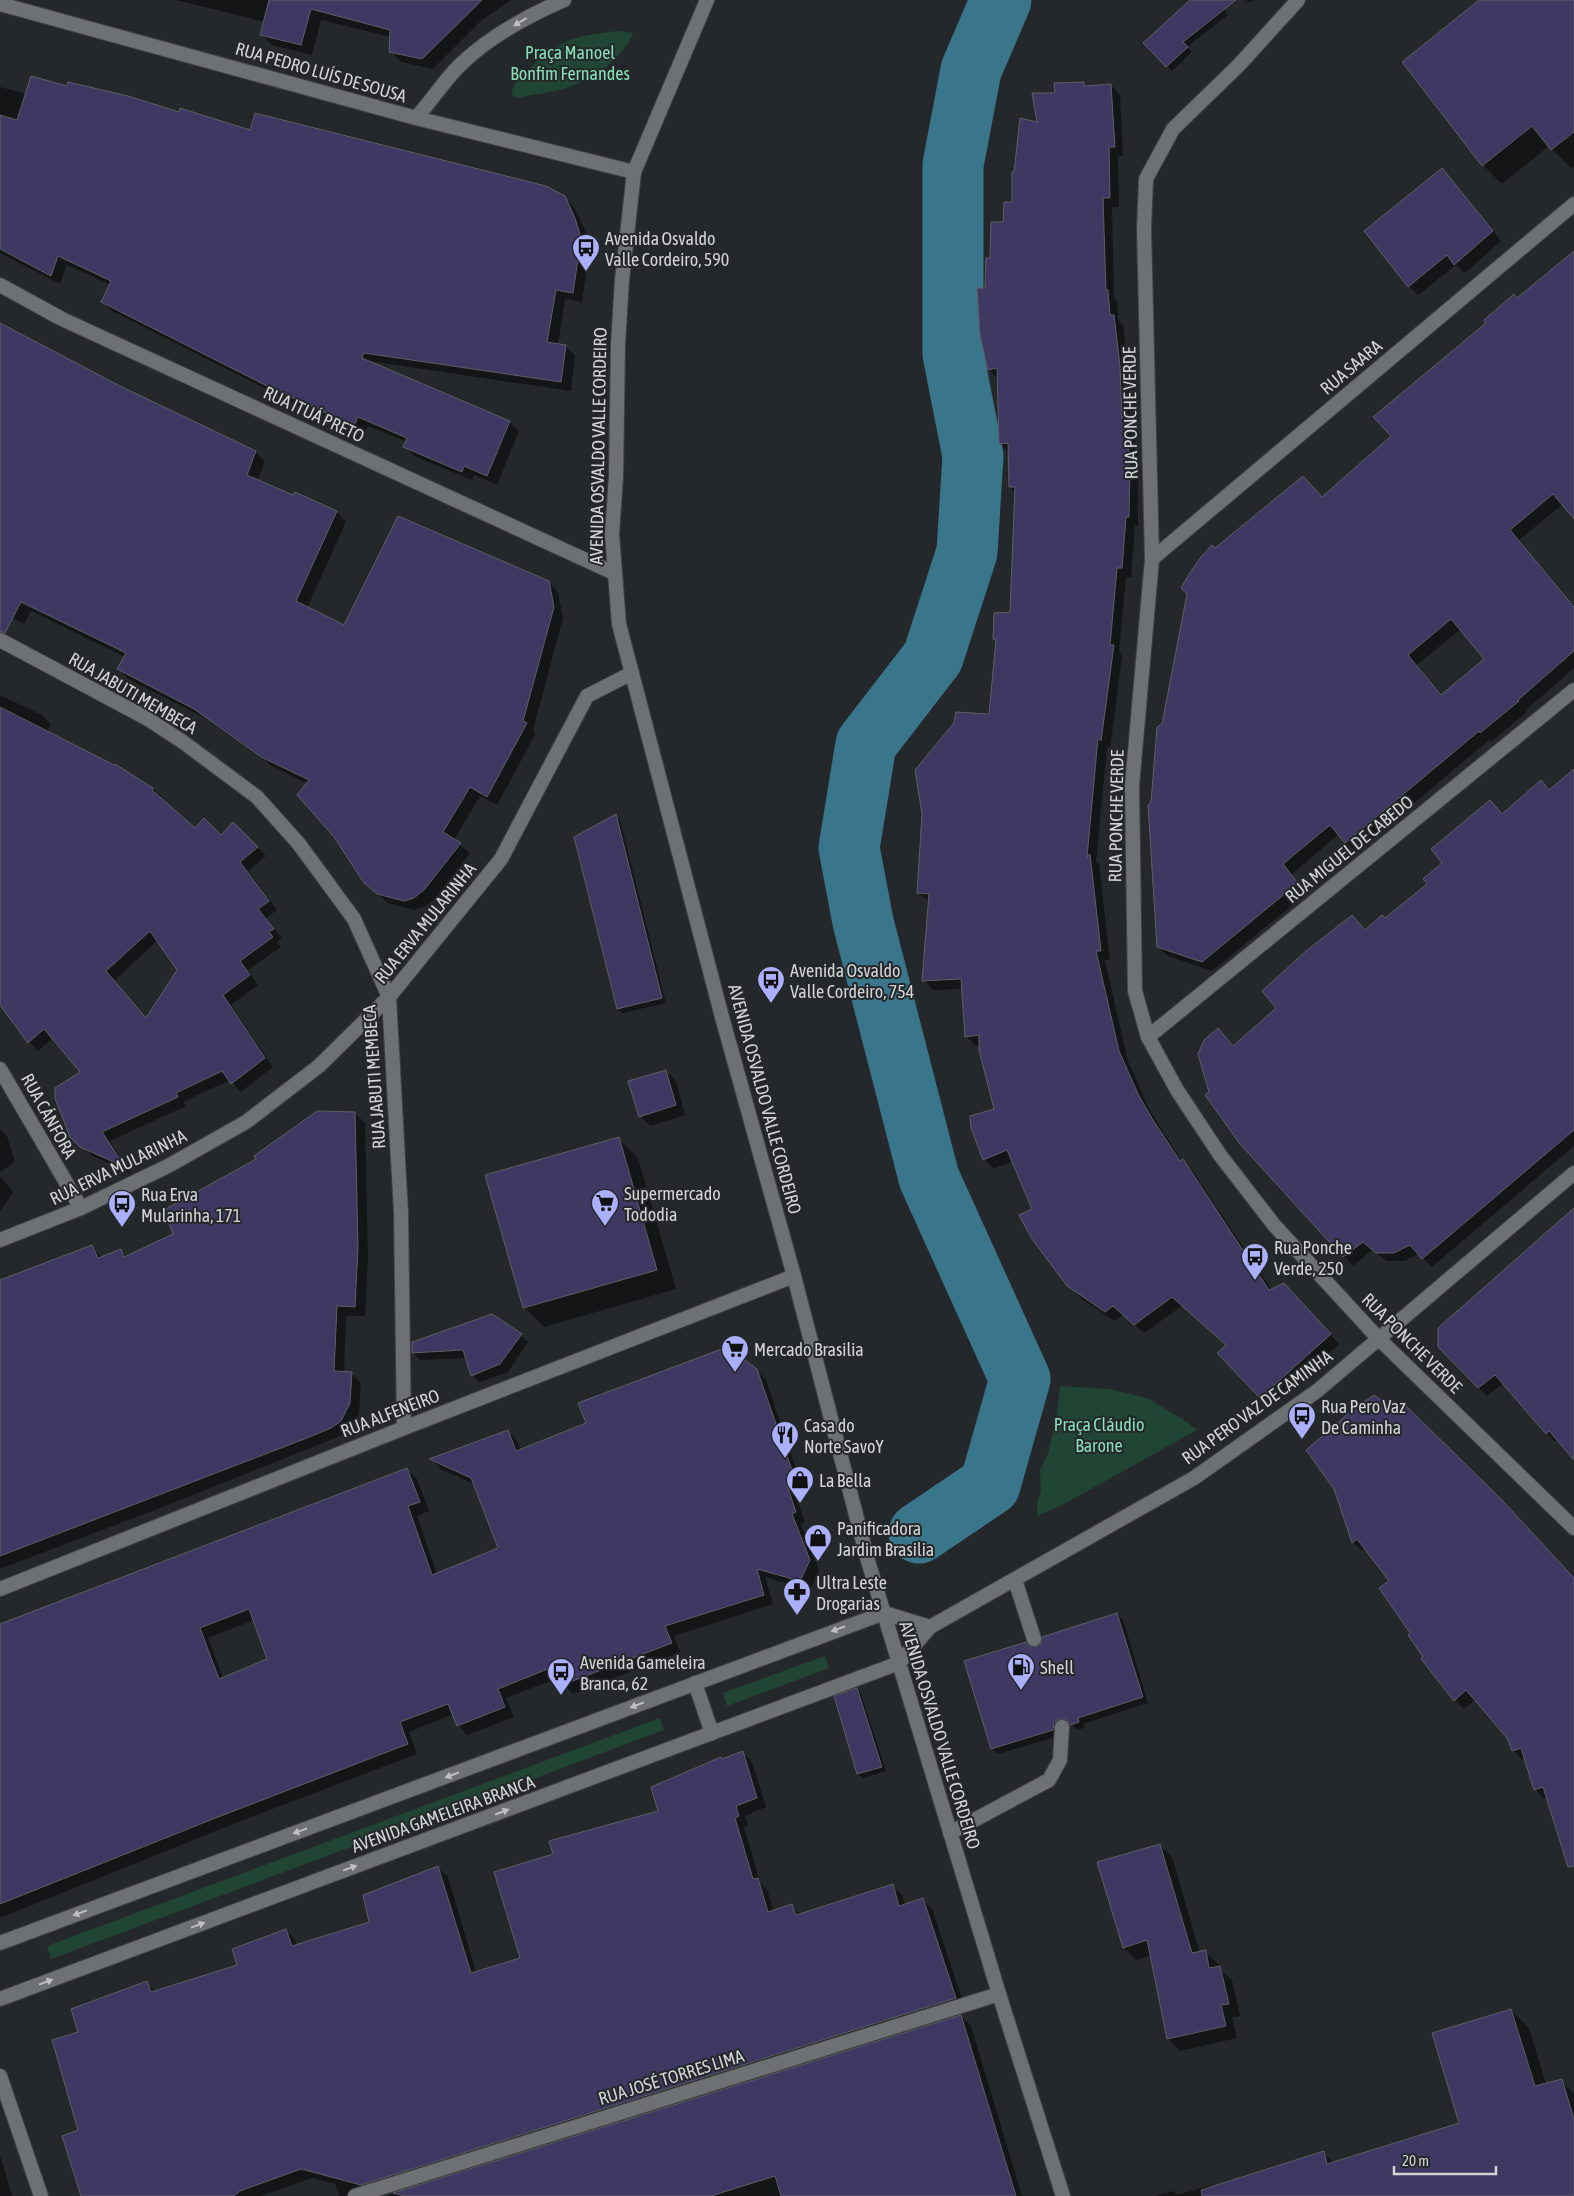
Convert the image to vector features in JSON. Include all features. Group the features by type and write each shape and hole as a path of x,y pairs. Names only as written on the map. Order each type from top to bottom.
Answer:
{"street":[{"path":"416,118 460,65 498,35 536,12 564,0"},
{"name":"AVENIDA OSVALDO VALLE CORDEIRO","path":"707,0 634,172 622,280 618,344 616,477 612,534 619,624 722,1017 794,1276 868,1561 999,1994 1063,2196"},
{"name":"RUA PONCHE VERDE","path":"1298,0 1238,65 1173,129 1146,179 1144,229 1152,559 1132,786 1135,991 1148,1037 1177,1090 1220,1155 1274,1225 1378,1338 1574,1528"},
{"name":"RUA PEDRO LUÍS DE SOUSA","path":"0,4 416,118 634,172"},
{"name":"RUA SAARA","path":"1152,559 1574,204"},
{"name":"RUA ITUÁ PRETO","path":"0,285 62,319 614,573"},
{"name":"RUA JABUTI MEMBECA","path":"0,640 148,719 183,742 257,797 298,844 354,919 389,997 401,1213 404,1428"},
{"name":"RUA ERVA MULARINHA","path":"0,1240 81,1208 168,1166 246,1122 319,1066 389,997 501,859 587,696 632,672"},
{"name":"RUA MIGUEL DE CABEDO","path":"1148,1037 1574,690"},
{"name":"RUA CÁNFORA","path":"0,1069 81,1208"},
{"name":"RUA PERO VAZ DE CAMINHA","path":"899,1664 930,1626 1194,1478 1317,1391 1574,1173"},
{"name":"RUA ALFENEIRO","path":"0,1589 404,1428 794,1276"},
{"path":"1015,1580 1034,1639"},
{"path":"884,1612 930,1626"},
{"name":"AVENIDA GAMELEIRA BRANCA","path":"0,1943 884,1612"},
{"name":"AVENIDA GAMELEIRA BRANCA","path":"0,1999 899,1664"},
{"path":"695,1683 712,1733"},
{"path":"950,1833 1049,1780 1060,1760 1062,1727"},
{"name":"RUA JOSÉ TORRES LIMA","path":"355,2196 999,1994"},
{"path":"0,2076 41,2196"}],"green space":[{"name":"Praça Manoel Bonfim Fernandes","path":"618,31 633,33 629,42 615,59 596,74 560,90 517,98 512,95 514,86 520,78 547,53 577,38"},
{"name":"Praça Cláudio Barone","path":"1060,1386 1109,1389 1147,1398 1197,1430 1064,1504 1037,1516 1037,1504 1041,1492 1040,1470 1048,1454 1057,1415"},
{"path":"825,1656 829,1668 727,1706 723,1693"},
{"path":"660,1718 664,1730 51,1959 47,1946"}],"building":[{"path":"269,0 482,0 422,59 389,52 390,30 311,9 301,45 260,35"},
{"path":"1190,0 1236,0 1183,42 1188,47 1166,67 1143,43"},
{"path":"1479,0 1574,0 1574,132 1551,150 1532,126 1482,166 1402,62"},
{"path":"31,76 67,86 68,82 128,96 179,112 180,108 250,130 255,113 546,186 565,196 575,218 581,238 573,293 556,290 547,342 566,345 561,382 364,353 362,358 510,421 487,476 464,466 462,472 403,447 407,438 358,417 354,426 271,388 101,302 111,281 58,256 51,276 0,249 0,115 17,120"},
{"path":"1084,82 1084,86 1111,84 1115,147 1109,147 1110,198 1103,198 1106,290 1108,290 1110,315 1114,315 1120,366 1122,417 1126,417 1130,468 1129,517 1126,517 1122,568 1117,568 1110,645 1114,645 1101,741 1098,738 1087,857 1090,854 1101,951 1096,951 1119,1051 1139,1096 1153,1120 1180,1161 1183,1159 1269,1290 1284,1283 1331,1334 1260,1398 1217,1353 1226,1345 1172,1297 1134,1325 1113,1306 1105,1312 1067,1286 1032,1239 1019,1215 1032,1209 1007,1150 983,1160 971,1128 970,1116 994,1109 979,1050 979,1035 965,1037 961,979 922,981 929,894 917,893 922,814 915,770 954,723 956,712 989,714 996,640 993,639 994,613 1010,612 1015,487 1009,487 1008,443 999,444 997,368 988,370 980,335 977,288 985,288 986,258 990,258 991,222 1003,222 1004,202 1012,202 1012,172 1014,172 1020,118 1037,122 1032,93 1055,93 1054,83"},
{"path":"1442,168 1493,231 1454,265 1447,255 1408,287 1364,231"},
{"path":"1574,251 1574,519 1553,494 1510,530 1574,607 1574,651 1519,701 1480,733 1479,731 1345,843 1330,825 1283,864 1298,883 1202,962 1157,947 1148,805 1151,802 1157,727 1162,724 1187,594 1181,588 1201,557 1212,545 1215,548 1303,476 1322,497 1391,436 1373,417 1486,323 1484,320 1514,294 1517,298","holes":["1451,619 1484,659 1441,695 1408,655"]},
{"path":"0,323 120,386 256,451 247,475 293,495 295,492 337,511 296,601 344,625 398,516 549,581 554,607 523,721 527,723 487,797 470,787 443,832 461,843 424,890 414,898 404,901 377,894 364,883 334,837 297,795 309,780 261,757 194,709 117,669 126,653 21,602 5,633 0,631"},
{"path":"0,707 115,764 153,788 152,790 195,828 204,818 221,835 233,822 258,847 240,862 269,901 258,909 274,929 269,932 273,937 240,961 250,975 223,995 265,1058 231,1084 222,1071 176,1093 178,1097 102,1132 125,1167 80,1147 70,1137 55,1098 55,1088 80,1072 44,1029 28,1043 0,1005","holes":["150,931 177,970 146,1018 106,971"]},
{"path":"1574,769 1574,1130 1422,1259 1410,1245 1394,1253 1376,1253 1363,1242 1343,1257 1240,1144 1205,1095 1209,1092 1198,1054 1204,1040 1218,1028 1233,1046 1276,1008 1262,991 1306,951 1352,915 1365,930 1382,915 1385,918 1427,884 1423,879 1442,863 1431,849 1490,800 1502,814 1541,780 1549,790"},
{"path":"616,814 662,998 617,1009 574,837"},
{"path":"666,1070 676,1105 639,1117 628,1081"},
{"path":"317,1111 355,1112 358,1248 355,1307 337,1306 334,1371 352,1372 350,1403 341,1421 331,1428 307,1438 0,1556 0,1280 92,1245 98,1258 121,1249 124,1257 173,1234 164,1210 256,1159 254,1156"},
{"path":"619,1137 657,1270 523,1308 485,1175"},
{"path":"1574,1208 1574,1460 1549,1431 1546,1434 1495,1375 1478,1388 1438,1347 1438,1328"},
{"path":"492,1314 522,1334 500,1364 471,1376 463,1350 412,1353 412,1342"},
{"path":"727,1347 757,1369 795,1479 786,1482 796,1512 792,1514 810,1560 800,1581 757,1569 764,1595 665,1626 672,1643 562,1685 555,1666 498,1689 505,1707 457,1726 448,1704 400,1722 408,1744 0,1904 0,1624 407,1468 420,1502 408,1506 432,1575 498,1548 471,1478 429,1459 508,1430 516,1451 586,1423 578,1403","holes":["249,1609 267,1659 219,1679 200,1628"]},
{"path":"1374,1395 1384,1402 1404,1404 1501,1499 1574,1578 1574,1866 1568,1867 1543,1787 1534,1790 1521,1748 1512,1751 1507,1738 1466,1690 1454,1701 1421,1659 1423,1657 1408,1635 1410,1633 1379,1588 1389,1581 1357,1539 1352,1543 1334,1489 1306,1450 1350,1412"},
{"path":"1117,1613 1143,1697 1078,1718 1079,1722 1070,1725 1066,1719 1059,1719 1054,1723 1053,1730 991,1749 964,1661 1026,1642 1029,1646 1036,1647 1041,1644 1042,1637"},
{"path":"857,1688 882,1767 857,1774 834,1696"},
{"path":"743,1751 757,1798 736,1806 739,1816 735,1818 753,1879 758,1878 768,1912 792,1904 796,1915 893,1884 899,1906 923,1898 956,1998 361,2185 301,2169 240,2191 234,2196 81,2196 62,2136 78,2130 52,2040 78,2032 71,2009 147,1981 151,1992 237,1965 232,1949 286,1929 292,1946 369,1922 363,1895 438,1866 471,1973 520,1958 494,1872 553,1854 549,1841 658,1811 651,1787 721,1757 722,1759"},
{"path":"1160,1844 1192,1953 1206,1950 1209,1968 1220,1966 1229,2004 1221,2005 1226,2026 1167,2039 1147,1940 1123,1948 1097,1862"},
{"path":"1511,2009 1535,2086 1562,2079 1574,2119 1574,2196 1202,2196 1201,2190 1324,2151 1327,2164 1459,2123 1432,2033"},
{"path":"961,2015 1016,2196 781,2196 775,2176 711,2196 404,2196 393,2193"}],"waterway":[{"path":"919,1533 990,1485 1020,1379 929,1178 863,922 849,848 866,744 933,657 967,552 973,456 953,354 953,165 971,70 1001,0"}],"place":[{"name":"Avenida Osvaldo Valle Cordeiro, 590","path":"586,272"},
{"name":"Avenida Osvaldo Valle Cordeiro, 754","path":"771,1004"},
{"name":"Supermercado Tododia","path":"605,1227"},
{"name":"Rua Erva Mularinha, 171","path":"122,1228"},
{"name":"Rua Ponche Verde, 250","path":"1255,1281"},
{"name":"Mercado Brasilia","path":"735,1373"},
{"name":"Rua Pero Vaz De Caminha","path":"1302,1440"},
{"name":"Casa do Norte SavoY","path":"785,1459"},
{"name":"La Bella","path":"800,1504"},
{"name":"Panificadora Jardim Brasilia","path":"818,1562"},
{"name":"Ultra Leste Drogarias","path":"797,1616"},
{"name":"Shell","path":"1021,1691"},
{"name":"Avenida Gameleira Branca, 62","path":"561,1696"}]}
